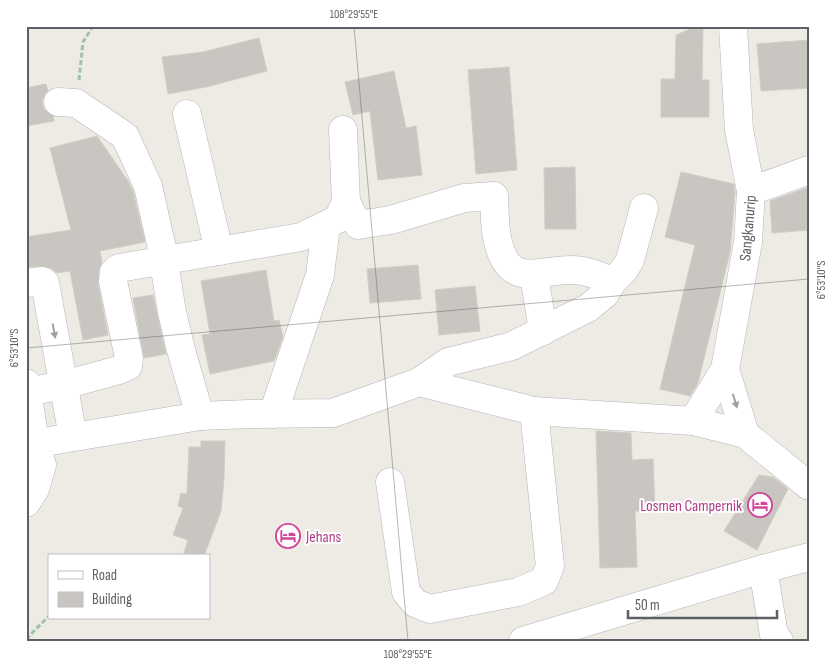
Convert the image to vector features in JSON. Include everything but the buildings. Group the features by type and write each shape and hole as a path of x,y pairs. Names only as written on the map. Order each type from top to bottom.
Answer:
{"street":[{"name":"Sangkanurip","path":"693,421 725,369 748,242 751,191 740,130 733,26"},
{"path":"67,103 125,136 148,186 162,244 163,260 181,350 200,416"},
{"path":"187,114 219,251"},
{"path":"343,130 346,202 358,225 407,216 464,198 494,196 498,241 507,264 522,274 534,275 553,271 574,270 596,274 612,282"},
{"path":"751,191 809,170"},
{"path":"26,503 36,489 42,465 31,444 27,388 64,385 128,366 129,358 113,281 114,272 119,268 301,237 338,220 346,202"},
{"path":"31,444 200,416 333,413 419,382 448,362 512,346 588,308 606,294 612,282 624,270 630,260 644,208"},
{"path":"273,414 320,275 326,225"},
{"path":"534,275 543,331"},
{"path":"26,283 42,281 45,283 73,437"},
{"path":"725,369 745,434"},
{"path":"419,382 534,412 693,421 745,434 809,486"},
{"path":"390,482 406,592 415,603 430,609 518,592 544,581 550,566 534,412"},
{"path":"523,641 809,557"},
{"path":"763,569 774,635 779,641"}],"path":[{"path":"67,103 82,42 93,26"},
{"path":"26,639 48,617"}],"place":[{"name":"Losmen Campernik","path":"760,505"},
{"name":"Jehans","path":"288,536"}]}
